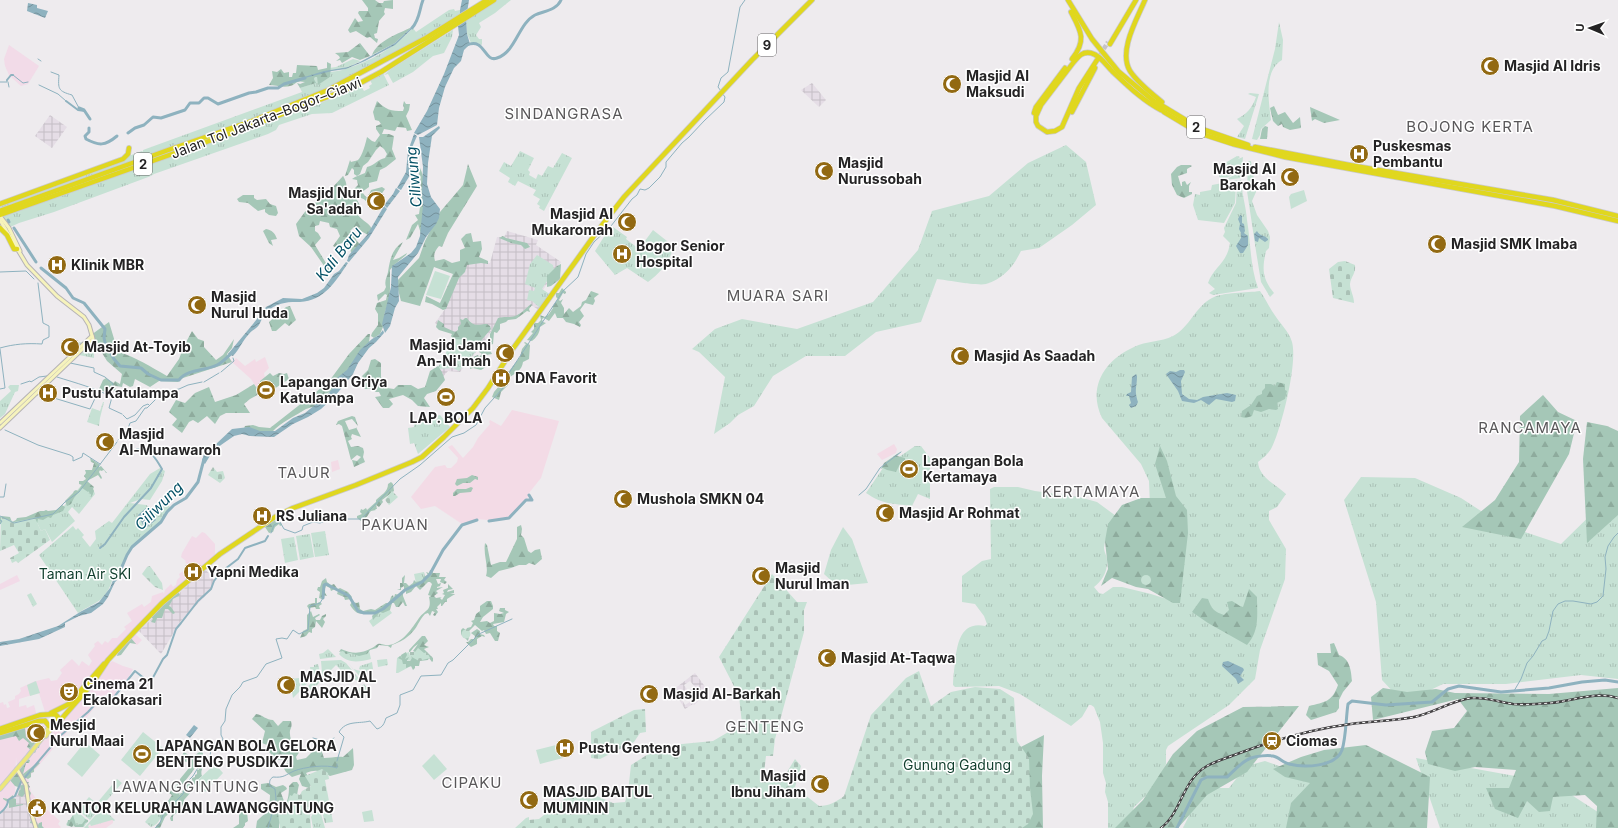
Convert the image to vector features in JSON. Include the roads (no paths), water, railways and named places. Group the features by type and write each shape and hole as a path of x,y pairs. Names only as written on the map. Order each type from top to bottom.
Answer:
{"highway":[{"name":"Jalan Tol Jakarta–Bogor–Ciawi","path":"475,10 487,0"},
{"name":"Jalan Tol Jakarta–Bogor–Ciawi","path":"0,215 273,118 351,88 381,72 475,10 494,0"},
{"name":"9","path":"0,733 40,715 50,714 69,704 162,603 214,558 275,517 293,508 356,485 422,457 473,408 488,388 512,350 596,233 624,197 722,92 812,0"},
{"path":"1067,0 1079,29 1081,43 1077,53 1034,111 1033,121 1038,130 1045,134 1052,135 1063,129 1098,60 1079,88 1062,127 1051,132 1047,132 1040,128 1036,122 1037,111 1079,56 1086,53 1094,54 1113,67 1137,87"},
{"path":"1067,0 1092,39 1113,67"},
{"path":"1071,0 1113,67"},
{"path":"1132,0 1109,43 1136,0"},
{"path":"1137,87 1126,62 1126,48 1145,0"},
{"name":"Jalan Tol Jakarta–Bogor–Ciawi","path":"0,211 287,108 328,90 450,26"},
{"path":"383,73 401,59"},
{"name":"2","path":"1137,87 1199,128 1231,142 1284,153 1553,200 1618,216"},
{"name":"2","path":"1137,87 1154,106 1199,133 1286,158 1555,206 1618,221"},
{"path":"273,118 285,115"},
{"path":"0,204 123,159 128,154 129,148"},
{"path":"0,228 7,235 14,249 18,249"},
{"name":"9","path":"51,726 58,723 74,706 105,664"},
{"name":"9","path":"0,729 25,722 45,720 50,714"},
{"path":"50,714 58,717 58,723"},
{"path":"45,720 51,726"}],"main road":[{"path":"0,215 9,228 18,249"},
{"path":"0,220 25,262 52,291 84,317 89,325 93,338 0,423"},
{"path":"0,428 25,401"},
{"path":"0,789 51,726"},
{"path":"17,769 23,779 36,828"},
{"path":"13,773 20,775"}],"water":[{"path":"462,0 469,0 467,13 460,18 460,10"},
{"path":"28,3 37,5 37,8 48,11 45,18 27,11"},
{"path":"466,18 467,34 470,44 464,50 461,61 454,68 445,87 439,108 437,125 418,135 414,133 427,111 444,74 459,35 458,26"},
{"path":"413,26 415,26 395,45 365,61 346,69 301,79 324,71 348,67 360,62 395,43"},
{"path":"439,126 440,128 432,136 427,184 431,197 440,209 439,218 426,237 418,253 398,277 399,301 395,308 390,326 385,333 382,324 391,287 392,266 411,253 416,247 420,236 423,205 423,167 419,137 423,137"},
{"path":"414,134 417,136 410,152 412,162 410,175 401,190 397,188 406,172 408,151"},
{"path":"396,188 400,191 387,208 384,205"},
{"path":"384,206 387,209 369,238 349,262 347,261 349,255 367,235"},
{"path":"1240,215 1242,216 1242,223 1244,224 1244,233 1248,236 1248,245 1243,253 1240,253 1236,246 1241,238 1238,219"},
{"path":"1257,231 1268,240 1265,242 1259,238 1258,242 1255,241 1254,234"},
{"path":"346,262 348,263 339,277 323,294 308,301 285,303 270,309 233,356 228,354 266,307 283,298 302,299 317,293 324,288 334,274 339,271"},
{"path":"383,330 384,333 369,348 358,363 353,374 335,396 321,409 293,424 274,437 250,436 242,434 234,436 211,454 205,464 202,461 204,454 208,449 215,445 232,429 249,427 260,431 275,431 293,418 305,413 326,396 335,386 338,377 347,370 360,350"},
{"path":"1184,370 1185,372 1181,381 1182,394 1189,399 1197,400 1203,397 1227,393 1236,395 1235,401 1232,402 1216,399 1209,405 1201,400 1194,403 1182,401 1178,391 1166,374 1170,371 1176,372"},
{"path":"1136,374 1136,391 1138,402 1136,406 1131,408 1129,405 1131,403 1129,396 1126,396 1131,392 1132,377"},
{"path":"146,508 156,520 147,527 144,527 138,515"},
{"path":"115,575 118,578 108,597 103,604 91,613 79,616 65,623 65,627 39,639 0,646 0,642 19,639 58,626 99,602 110,588"},
{"path":"1228,661 1243,668 1244,670 1240,676 1244,680 1238,684 1236,679 1222,666 1223,662"},
{"path":"194,725 198,728 190,738 186,735"}],"waterway":[{"path":"412,28 418,18 423,0"},
{"path":"467,45 473,43 477,44 489,57 493,59 497,58 509,50 529,19 557,6 561,0"},
{"path":"721,91 718,87 721,78 728,72 740,7 745,0"},
{"path":"51,72 59,75 59,86 61,91 72,95 79,108"},
{"path":"7,80 11,75 13,75"},
{"path":"13,75 23,83 28,82"},
{"path":"128,133 135,128 144,125 153,117 161,118 185,110 190,103 199,103 204,98 208,98 218,104 249,93 268,88 278,88 284,84 305,78"},
{"path":"0,82 7,82 7,80"},
{"path":"8,82 9,87"},
{"path":"39,85 58,94 66,101"},
{"path":"271,533 274,525 280,522 284,529 295,533 302,530 303,526 313,522 320,523 330,519 361,519 400,479 420,465 452,437 464,433 476,425 485,408 503,388 505,379 563,291 578,277 586,254 594,242 611,226 632,199 637,195 640,189 645,190 649,188 660,177 666,167 666,162 682,143 724,102 725,97 722,93"},
{"path":"66,101 78,110 85,111"},
{"path":"79,108 84,110 90,119"},
{"path":"89,128 89,132 85,136 86,139 98,144 109,142 117,136"},
{"name":"Kali Baru","path":"14,228 36,262"},
{"name":"Kali Baru","path":"41,268 66,288 73,298 84,303 105,329 104,338 106,346"},
{"path":"0,272 26,271 34,279"},
{"path":"0,348 21,344 42,344 43,340 49,337 49,326 43,323 38,283"},
{"name":"Kali Baru","path":"108,348 120,366 141,368 148,374 161,380 179,380 182,376 191,372 217,365 233,352"},
{"path":"0,349 5,388 0,389"},
{"path":"221,372 234,361 233,358"},
{"path":"70,363 94,368 94,372 105,377 113,384 108,394"},
{"path":"38,395 63,370"},
{"path":"204,382 219,373"},
{"path":"21,384 31,382 39,377 47,376"},
{"path":"57,377 92,388 112,397 109,408 122,414"},
{"path":"118,440 127,431 130,423 136,421 145,408 147,408 163,392 202,382"},
{"path":"39,395 90,409 99,390"},
{"path":"123,415 127,419 135,415 143,406 149,405"},
{"path":"5,430 38,445 70,455 73,457 73,461 82,457 83,453 100,464"},
{"path":"0,516 14,523 53,514 65,502 79,492 117,442"},
{"path":"100,548 105,544 124,517 151,488 162,469 152,454 150,453 148,455 141,449 137,449"},
{"path":"859,495 866,489 880,468 901,452"},
{"name":"Ciliwung","path":"115,580 132,547 161,522 167,512 174,505 186,498 198,482 204,459"},
{"path":"0,497 4,497 6,484"},
{"path":"489,521 509,518 526,500 532,500 529,495"},
{"path":"0,520 2,521 0,524"},
{"path":"323,598 324,585 326,584 349,596 358,611 364,613 375,613 383,609 405,590 422,582 430,574 443,550 462,525 477,520"},
{"path":"1514,691 1521,679 1527,663 1542,641 1546,639 1553,611 1558,604 1565,601 1591,604 1597,602 1603,596 1606,569 1605,557 1608,546 1618,533"},
{"path":"0,813 6,807 8,800 15,796 21,782 60,736 88,712 99,700 107,697 114,697 135,671 150,683 163,659 167,655 176,629 198,601 211,589 214,581 221,572 238,559 245,548 265,541 268,536"},
{"path":"155,828 159,825 164,813 183,794 188,781 193,776 202,761 210,756 214,743 220,744 223,739 221,735 221,727 225,721 226,709 232,695 243,682 257,677 266,664 282,658 276,639 287,639 293,630 299,634 308,630 310,606 320,603 323,598"},
{"path":"337,761 344,737 339,732 342,728 349,724 370,721 377,729 381,727 386,718 397,713 400,705 400,695 413,690 421,676 441,675 448,663 453,660 479,634 512,619"},
{"path":"1177,828 1201,780 1207,777 1227,777 1244,761 1259,756 1273,756 1287,763 1303,766 1327,763 1339,756 1342,750 1345,734 1348,704 1352,701 1386,705 1432,702 1448,689 1459,686 1501,692 1549,688 1582,682 1605,680 1618,682"},
{"path":"313,738 328,742 334,738"},
{"path":"268,828 276,799 275,789 270,786 270,779 273,777 282,777 294,771 309,767 327,766 337,768 337,764"}],"tunnel":[{"path":"1097,60 1108,42"}],"railway":[{"path":"1161,828 1174,814 1192,779 1207,766 1251,749 1293,736 1336,726 1414,717 1429,713 1457,701 1472,698 1482,698 1513,704 1550,703 1592,696 1609,696 1618,698"}],"place":[{"name":"Masjid Al Idris","path":"1490,66"},
{"name":"Masjid Al Maksudi","path":"952,84"},
{"name":"Puskesmas Pembantu","path":"1359,154"},
{"name":"Masjid Nurussobah","path":"824,171"},
{"name":"Masjid Al Barokah","path":"1290,177"},
{"name":"Masjid Nur Sa'adah","path":"376,201"},
{"name":"Masjid Al Mukaromah","path":"627,222"},
{"name":"Masjid SMK Imaba","path":"1437,244"},
{"name":"Bogor Senior Hospital","path":"622,254"},
{"name":"Klinik MBR","path":"57,265"},
{"name":"Masjid Nurul Huda","path":"197,305"},
{"name":"Masjid At-Toyib","path":"70,347"},
{"name":"Masjid Jami An-Ni'mah","path":"505,353"},
{"name":"Masjid As Saadah","path":"960,356"},
{"name":"DNA Favorit","path":"501,378"},
{"name":"Lapangan Griya Katulampa","path":"266,390"},
{"name":"Pustu Katulampa","path":"48,393"},
{"name":"LAP. BOLA","path":"446,397"},
{"name":"Masjid Al-Munawaroh","path":"105,442"},
{"name":"Lapangan Bola Kertamaya","path":"909,469"},
{"name":"Mushola SMKN 04","path":"623,499"},
{"name":"Masjid Ar Rohmat","path":"885,513"},
{"name":"RS Juliana","path":"262,516"},
{"name":"Yapni Medika","path":"193,572"},
{"name":"Masjid Nurul Iman","path":"761,576"},
{"name":"Masjid At-Taqwa","path":"827,658"},
{"name":"MASJID AL BAROKAH","path":"286,685"},
{"name":"Cinema 21 Ekalokasari","path":"69,692"},
{"name":"Masjid Al-Barkah","path":"649,694"},
{"name":"Mesjid Nurul Maai","path":"36,733"},
{"name":"Ciomas","path":"1272,741"},
{"name":"Pustu Genteng","path":"565,748"},
{"name":"LAPANGAN BOLA GELORA BENTENG PUSDIKZI","path":"142,754"},
{"name":"Masjid Ibnu Jiham","path":"820,784"},
{"name":"MASJID BAITUL MUMININ","path":"529,800"},
{"name":"KANTOR KELURAHAN LAWANGGINTUNG","path":"37,808"}],"district":[{"name":"SINDANGRASA","path":"564,114"},
{"name":"BOJONG KERTA","path":"1470,127"},
{"name":"MUARA SARI","path":"778,296"},
{"name":"RANCAMAYA","path":"1530,428"},
{"name":"TAJUR","path":"304,473"},
{"name":"KERTAMAYA","path":"1091,492"},
{"name":"PAKUAN","path":"395,525"},
{"name":"GENTENG","path":"765,727"},
{"name":"CIPAKU","path":"472,783"},
{"name":"LAWANGGINTUNG","path":"186,787"}],"park label":[{"name":"Taman Air SKI","path":"85,574"},
{"name":"Gunung Gadung","path":"957,765"}]}
